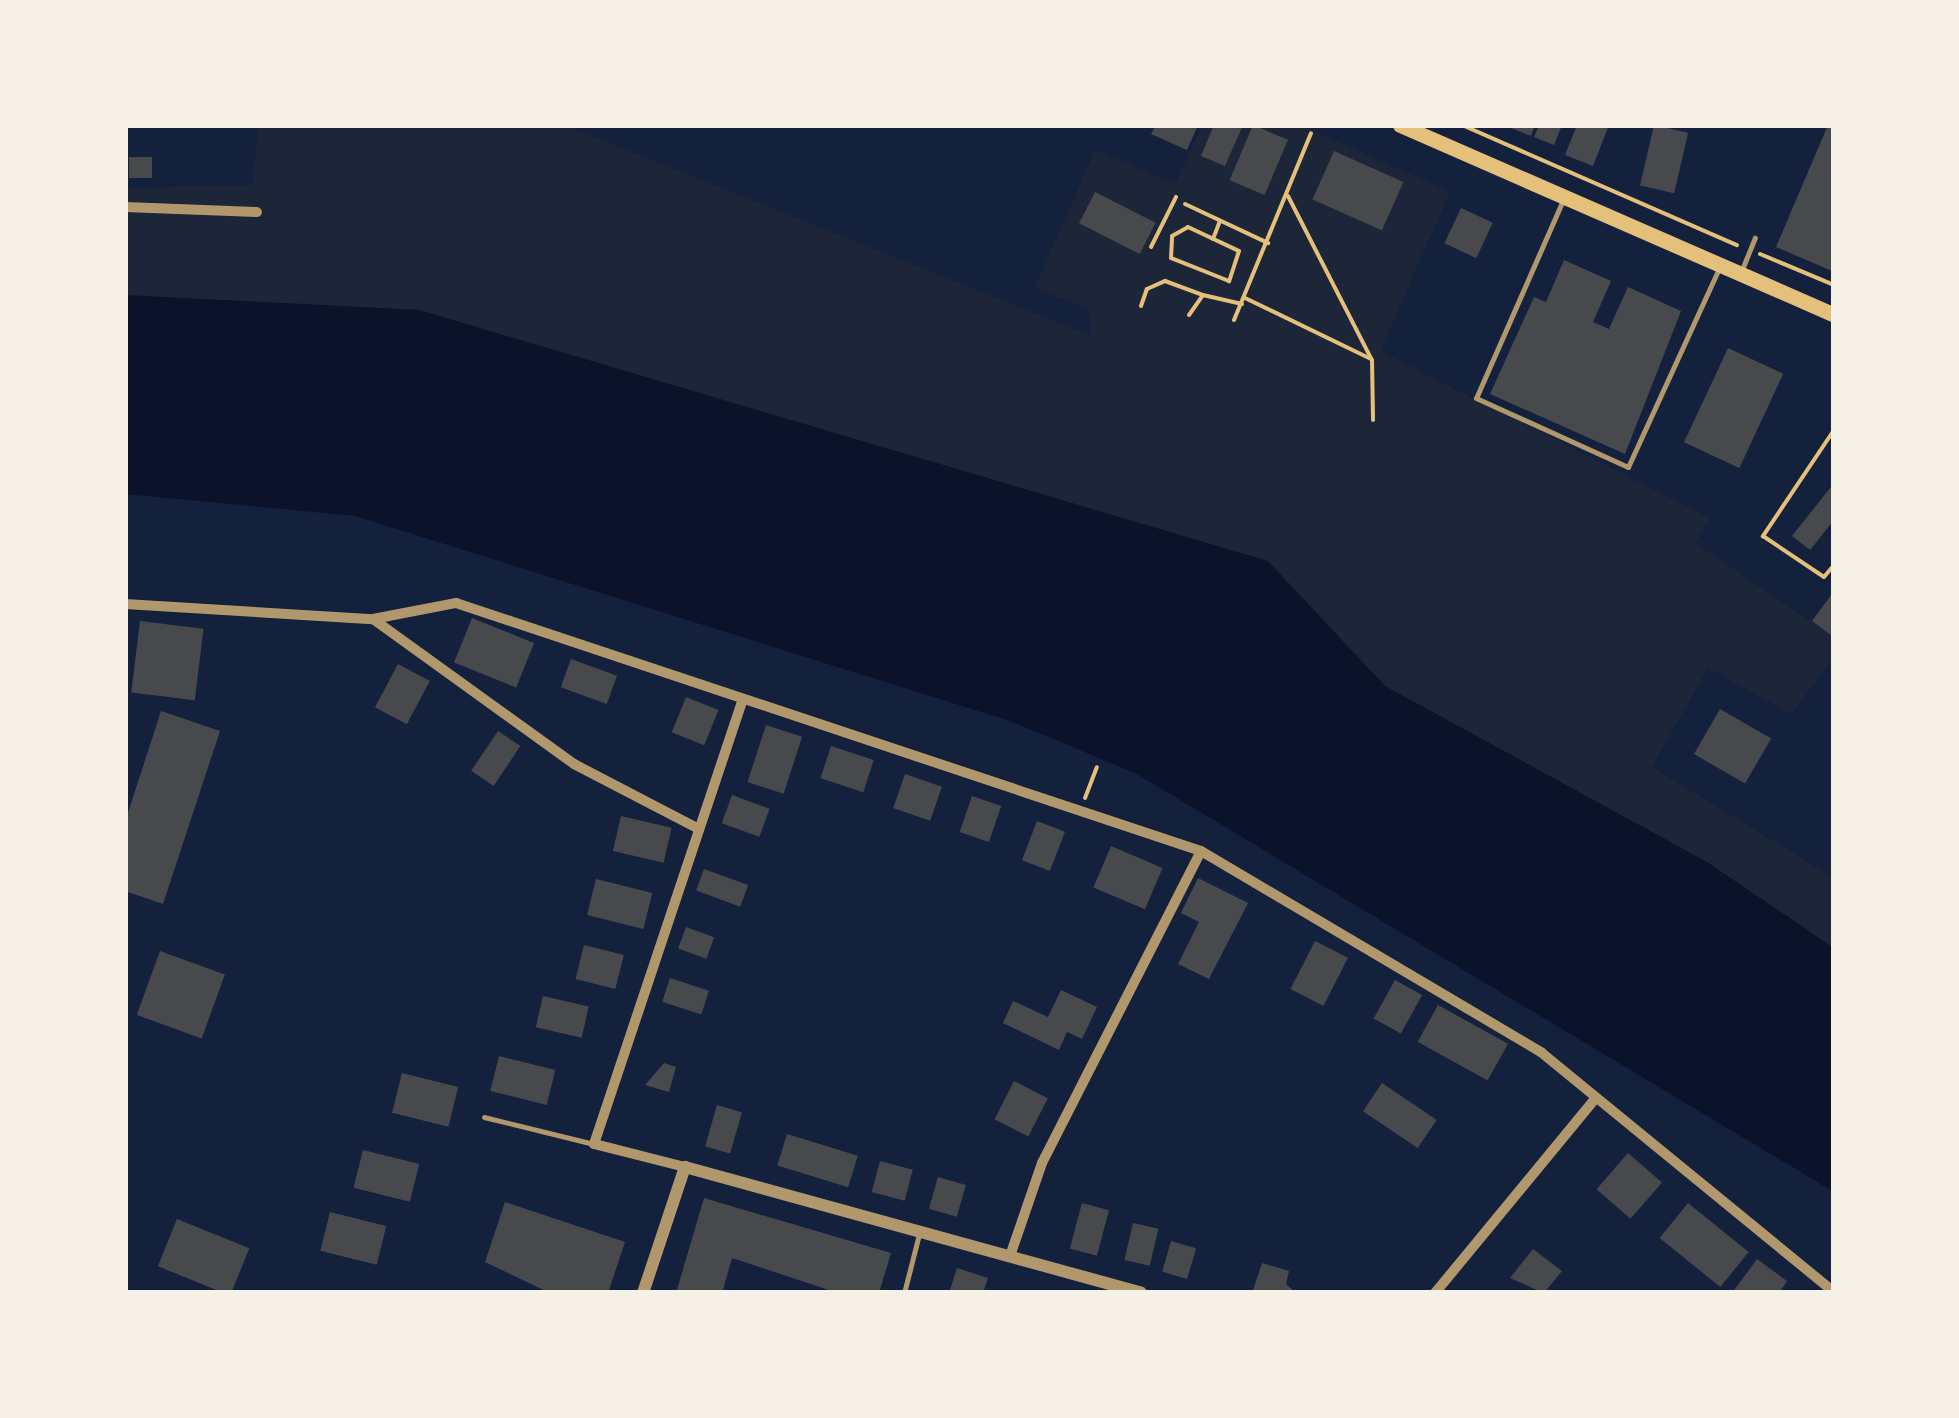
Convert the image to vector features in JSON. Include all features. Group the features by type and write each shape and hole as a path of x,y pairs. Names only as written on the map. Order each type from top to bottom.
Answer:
{"main road":[{"path":"1400,125 1834,315"}],"street":[{"path":"125,206 258,212"},
{"path":"125,604 374,620 456,603 742,702 1201,851 1542,1053 1834,1292"},
{"path":"374,620 574,764 697,828"},
{"path":"742,702 594,1144 1141,1293"},
{"path":"1010,1256 1042,1163 1201,851"},
{"path":"1435,1293 1596,1098"},
{"path":"643,1293 685,1166"}],"lane":[{"path":"1564,198 1476,398 1628,467 1720,266"},
{"path":"1740,275 1755,238"},
{"path":"484,1117 594,1144"},
{"path":"904,1293 920,1232"}],"path":[{"path":"1462,125 1834,285"},
{"path":"1234,320 1311,132"},
{"path":"1288,196 1372,360 1373,420"},
{"path":"1151,246 1176,197"},
{"path":"1184,204 1268,244"},
{"path":"1213,239 1220,221"},
{"path":"1172,236 1188,227 1240,252 1239,271"},
{"path":"1159,231 1172,236"},
{"path":"1172,236 1171,258 1219,281"},
{"path":"1212,297 1219,281 1239,271 1254,276"},
{"path":"1141,306 1147,289 1164,281 1203,295 1243,301 1372,360"},
{"path":"1189,315 1203,295"},
{"path":"1834,430 1763,536 1824,577 1834,565"},
{"path":"1080,812 1097,768"}],"shaded area":[{"path":"259,125 564,125 1091,336 1090,310 1035,288 1095,150 1175,184 1203,125 1301,125 1450,192 1380,351 1710,518 1695,543 1834,637 1834,656 1792,714 1708,668 1652,767 1834,878 1834,948 1707,862 1385,686 1268,561 419,310 125,295 125,188 252,185"},
{"path":"125,295 419,310 1268,561 1385,686 1707,862 1834,948 1834,1192 1135,773 1010,721 355,516 125,494"}],"building":[{"path":"1156,125 1198,125 1187,150 1151,134"},
{"path":"1214,125 1243,125 1225,166 1201,156"},
{"path":"1253,125 1288,140 1265,195 1230,180"},
{"path":"1503,125 1535,125 1531,136"},
{"path":"1539,125 1562,125 1554,145 1534,137"},
{"path":"1577,125 1609,125 1593,166 1565,155"},
{"path":"1654,125 1688,133 1674,193 1640,185"},
{"path":"1828,125 1834,125 1832,271 1776,247"},
{"path":"1334,151 1403,182 1382,230 1312,199"},
{"path":"129,157 152,157 152,178 129,178"},
{"path":"1095,192 1156,223 1140,254 1079,223"},
{"path":"1461,208 1493,223 1476,258 1445,243"},
{"path":"1564,260 1611,281 1593,322 1609,329 1628,287 1681,311 1625,454 1490,394 1534,297 1546,302"},
{"path":"1728,348 1783,374 1739,468 1684,442"},
{"path":"1834,483 1834,520 1810,550 1792,536"},
{"path":"1834,591 1834,633 1832,636 1812,621"},
{"path":"472,618 534,643 516,688 454,663"},
{"path":"140,621 204,629 195,700 131,692"},
{"path":"571,659 617,676 607,704 561,687"},
{"path":"398,664 430,681 407,724 375,707"},
{"path":"686,697 718,710 704,745 672,732"},
{"path":"1720,709 1771,738 1745,784 1694,754"},
{"path":"161,711 220,731 163,904 125,891 125,822"},
{"path":"766,725 802,737 784,794 747,782"},
{"path":"498,731 520,746 494,786 471,771"},
{"path":"831,746 874,760 863,792 820,778"},
{"path":"905,774 942,787 930,821 893,808"},
{"path":"732,795 770,809 759,837 722,823"},
{"path":"972,796 1001,806 989,842 960,832"},
{"path":"621,816 672,828 664,863 613,851"},
{"path":"1037,821 1065,832 1050,871 1022,860"},
{"path":"1111,846 1163,868 1145,909 1093,887"},
{"path":"704,869 748,885 740,907 696,891"},
{"path":"1198,878 1248,903 1209,979 1178,964 1199,922 1181,913"},
{"path":"596,879 652,893 643,929 587,915"},
{"path":"686,927 714,937 706,959 678,949"},
{"path":"1315,941 1348,958 1323,1006 1290,989"},
{"path":"584,945 624,955 615,989 576,979"},
{"path":"160,951 225,975 202,1038 137,1015"},
{"path":"670,978 709,991 701,1014 662,1002"},
{"path":"1395,980 1422,995 1401,1034 1374,1018"},
{"path":"1061,990 1097,1007 1082,1039 1067,1032 1059,1050 1003,1023 1013,1001 1048,1017"},
{"path":"543,996 589,1007 582,1038 536,1027"},
{"path":"1438,1005 1508,1044 1488,1081 1418,1042"},
{"path":"499,1056 555,1070 547,1105 490,1091"},
{"path":"664,1063 676,1067 669,1092 645,1085"},
{"path":"402,1073 458,1087 448,1127 392,1113"},
{"path":"1014,1081 1048,1098 1028,1137 994,1119"},
{"path":"1382,1083 1437,1120 1418,1148 1363,1111"},
{"path":"717,1105 742,1112 730,1154 705,1146"},
{"path":"787,1134 858,1156 848,1187 777,1166"},
{"path":"363,1150 419,1164 410,1202 354,1188"},
{"path":"1628,1153 1662,1183 1630,1219 1597,1189"},
{"path":"880,1161 913,1170 905,1201 872,1192"},
{"path":"938,1177 966,1185 957,1217 929,1209"},
{"path":"704,1198 891,1253 879,1293 838,1293 732,1258 722,1293 676,1293"},
{"path":"505,1202 625,1242 608,1293 550,1293 485,1262"},
{"path":"1082,1203 1109,1210 1097,1256 1070,1248"},
{"path":"1688,1203 1749,1252 1720,1287 1660,1238"},
{"path":"330,1212 386,1226 377,1265 320,1251"},
{"path":"177,1219 249,1248 231,1293 158,1266"},
{"path":"1133,1223 1158,1229 1150,1266 1124,1260"},
{"path":"1171,1241 1196,1248 1187,1279 1162,1272"},
{"path":"1533,1249 1562,1271 1544,1293 1510,1278"},
{"path":"1757,1259 1787,1281 1779,1293 1732,1293"},
{"path":"1262,1263 1289,1271 1286,1284 1296,1293 1252,1293"},
{"path":"957,1268 988,1278 983,1293 949,1293"}]}
